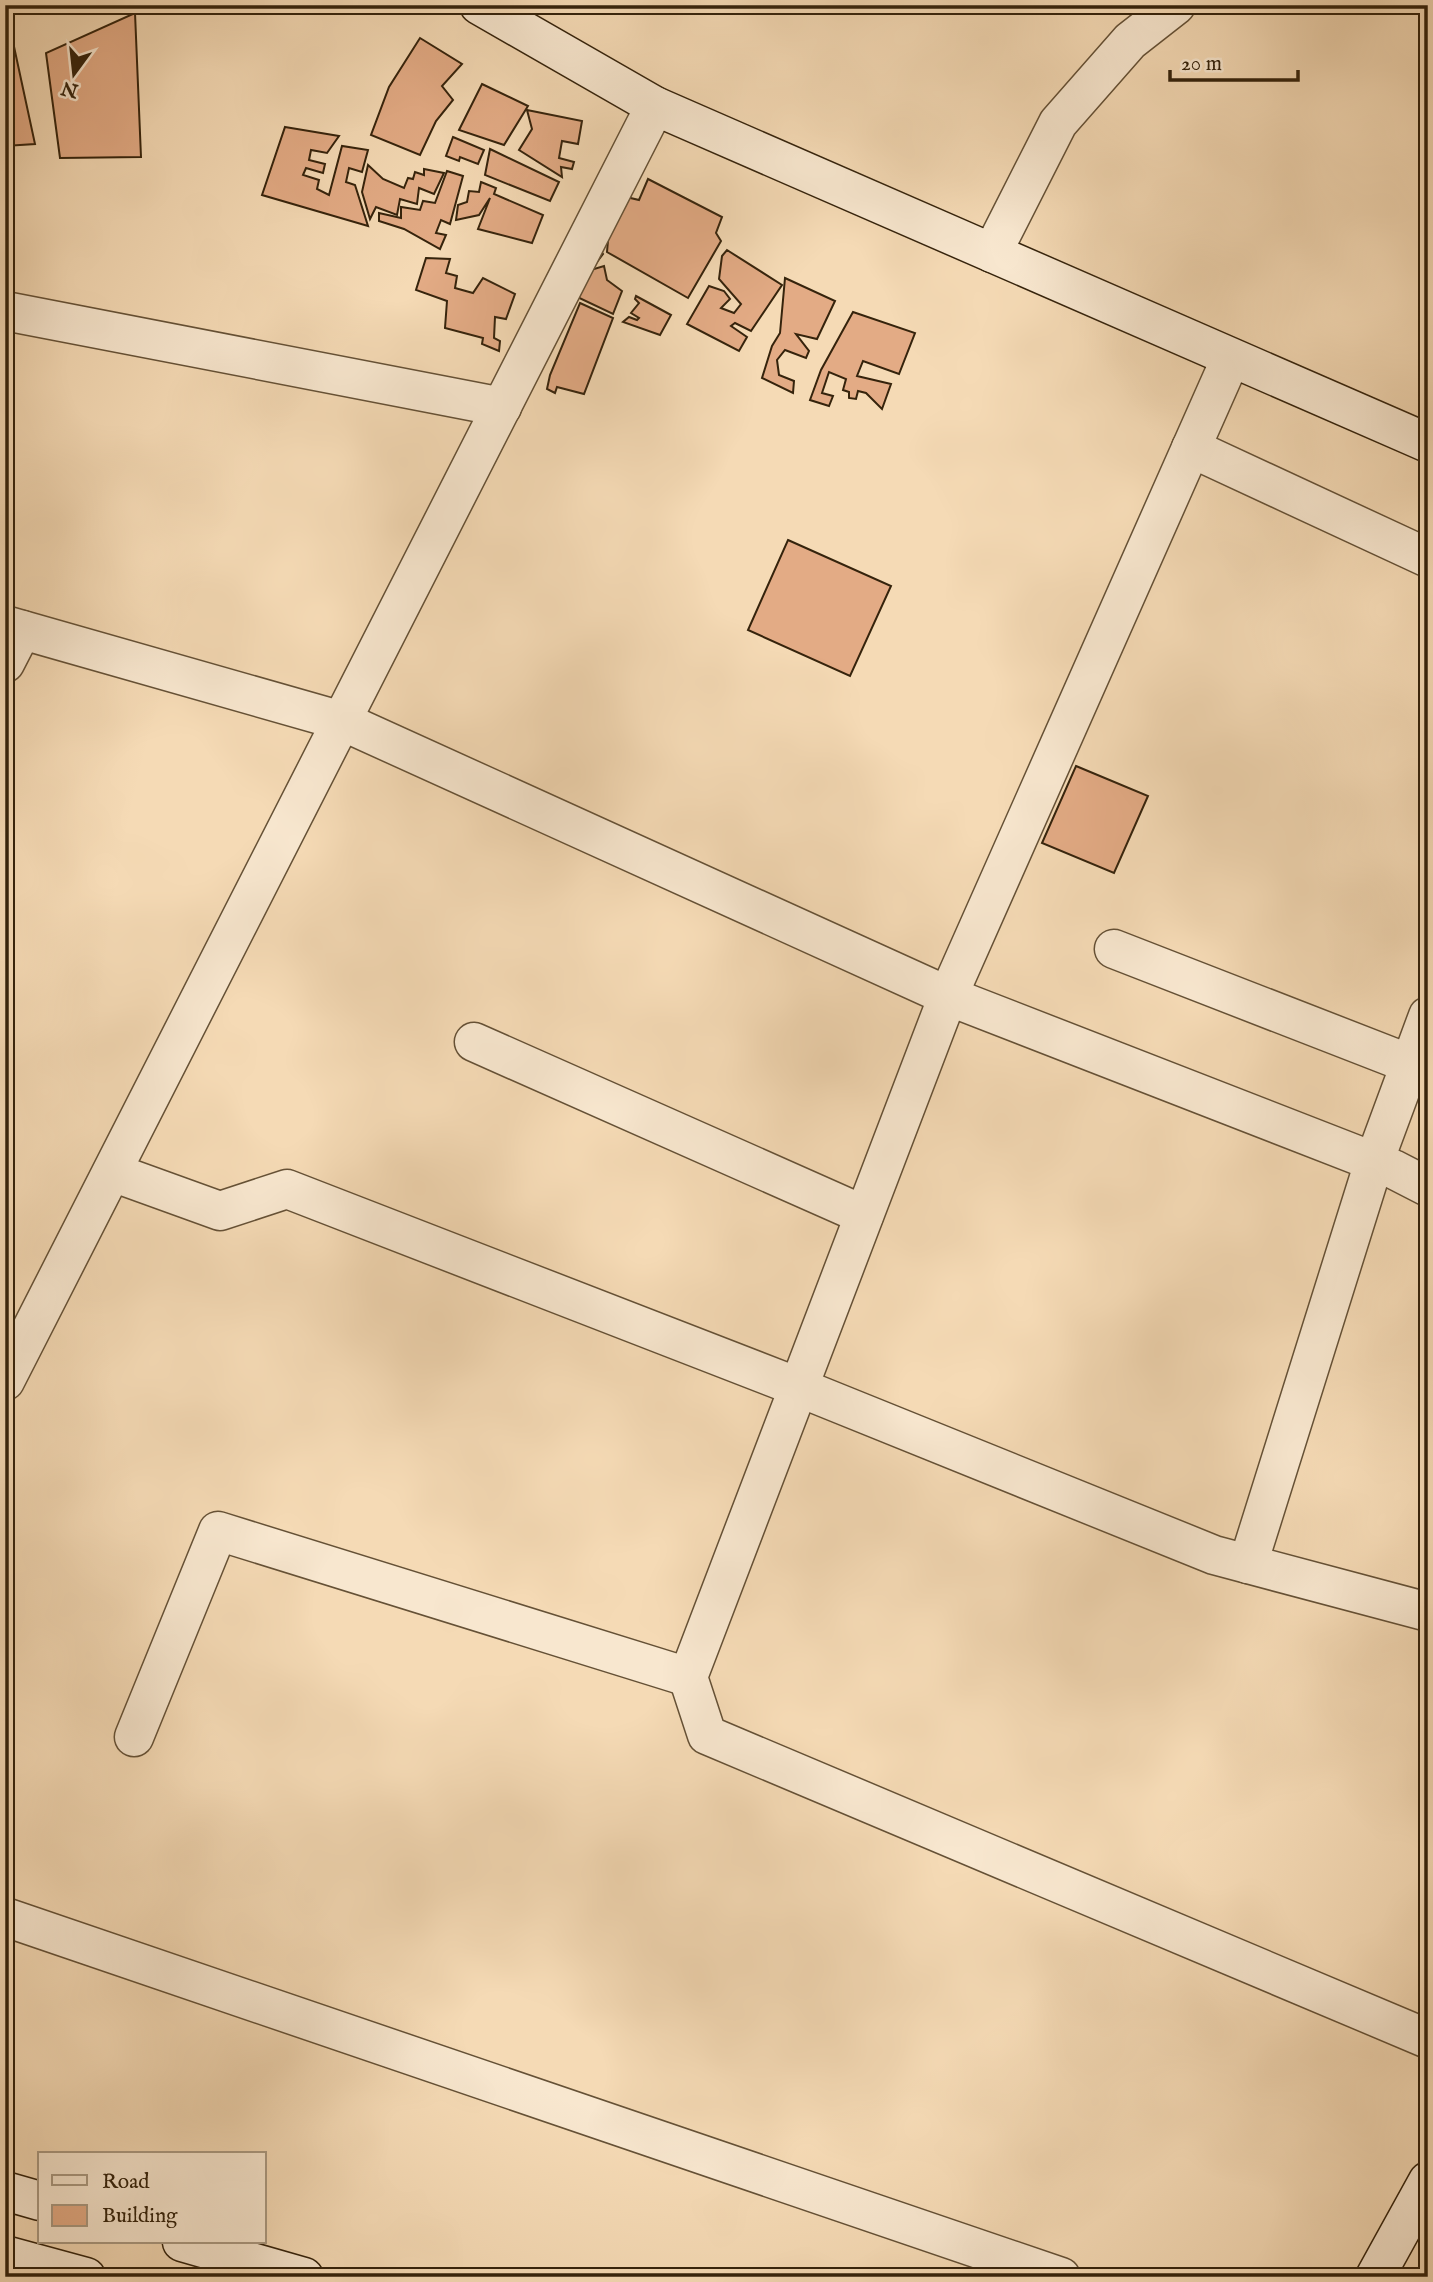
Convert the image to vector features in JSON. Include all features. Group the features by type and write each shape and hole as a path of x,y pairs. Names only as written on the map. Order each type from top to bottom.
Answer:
{"street":[{"path":"479,5 655,106 1428,443"},
{"path":"992,254 1058,123 1130,41 1176,5"},
{"path":"5,1381 20,1322 112,1171 655,106"},
{"path":"5,311 502,407"},
{"path":"1231,358 948,996 688,1677 707,1735 1428,2039"},
{"path":"1191,448 1428,558"},
{"path":"11,639 342,721 948,996 1374,1162 1428,1187"},
{"path":"1114,948 1410,1064"},
{"path":"1248,1564 1374,1162 1428,1016"},
{"path":"474,1042 864,1215"},
{"path":"112,1171 220,1211 286,1189 799,1388 1214,1555 1428,1612"},
{"path":"134,1737 218,1531 688,1677"},
{"path":"5,1917 1061,2277"},
{"path":"1375,2277 1428,2181"},
{"path":"5,2191 38,2200"},
{"path":"189,2244 304,2277"},
{"path":"5,2255 86,2277"}],"building":[{"path":"135,13 141,157 60,158 46,53"},
{"path":"420,38 462,64 442,86 453,100 436,121 420,155 371,135 389,87"},
{"path":"13,42 35,144 5,146 5,44"},
{"path":"482,84 528,106 504,145 459,130"},
{"path":"527,110 582,121 578,144 562,141 559,158 574,162 572,169 561,167 562,177 519,150 532,129"},
{"path":"285,127 339,136 327,153 311,150 309,160 325,164 323,173 306,168 303,175 319,180 317,189 329,195 342,146 368,150 362,172 349,168 346,182 355,185 368,226 262,195"},
{"path":"453,137 484,150 478,164 460,157 459,161 446,156"},
{"path":"490,149 559,182 550,201 485,175"},
{"path":"368,165 383,179 404,188 408,178 413,179 415,172 424,175 424,169 444,173 434,194 419,188 417,204 400,199 397,215 376,207 370,219 362,192"},
{"path":"447,171 463,176 450,224 441,220 436,233 446,235 440,249 404,229 379,221 379,213 401,218 401,207 420,210 423,201 435,203"},
{"path":"648,179 722,217 716,233 721,241 688,298 607,252 609,229 622,196 639,200"},
{"path":"481,182 496,188 494,194 543,215 532,243 478,229 490,198 479,215 456,220 458,205 467,202 469,191 479,192"},
{"path":"595,243 603,254 591,270 604,266 607,280 622,291 613,314 573,295"},
{"path":"727,250 782,285 751,331 735,323 731,326 747,337 739,351 687,324 709,286 724,291 730,299 721,308 734,313 741,304 719,279 722,256"},
{"path":"426,258 450,259 446,273 457,276 455,288 473,293 483,278 515,294 506,319 495,317 494,338 500,341 499,351 482,344 483,338 445,328 447,301 416,290"},
{"path":"785,278 835,301 817,339 796,334 809,351 806,358 785,350 777,360 779,375 794,381 793,393 762,378 772,346 780,333"},
{"path":"636,296 671,315 660,335 623,322 629,317 637,320 639,318 631,313 639,303 635,299"},
{"path":"580,303 613,318 584,394 557,387 555,393 547,389 550,375"},
{"path":"853,312 915,333 899,374 863,361 857,376 891,384 882,409 866,393 858,391 856,399 849,398 849,392 843,390 846,379 829,372 822,393 833,396 829,406 810,400 821,370"},
{"path":"788,540 891,586 850,676 748,630"},
{"path":"1076,766 1148,796 1114,873 1042,843"}]}
